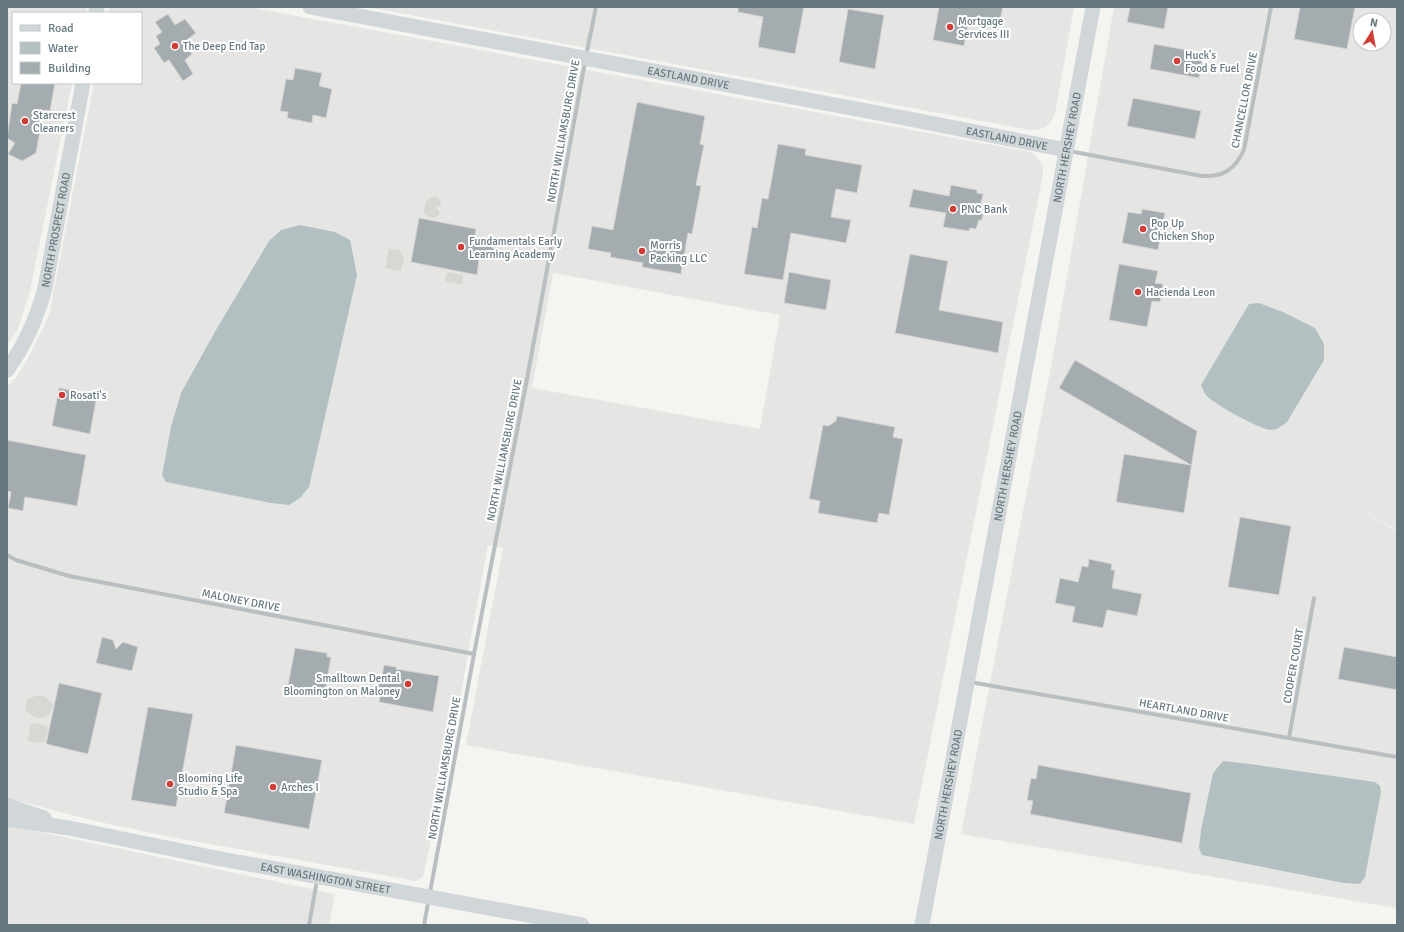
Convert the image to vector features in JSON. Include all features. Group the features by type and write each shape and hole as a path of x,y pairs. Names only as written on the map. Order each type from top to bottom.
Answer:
{"main road":[{"name":"EASTLAND DRIVE","path":"310,7 890,115 1066,150"},
{"name":"NORTH HERSHEY ROAD","path":"922,925 1093,7"},
{"name":"NORTH PROSPECT ROAD","path":"7,370 21,349 36,319 45,288 83,84"},
{"name":"EAST WASHINGTON STREET","path":"7,805 53,821 68,828"},
{"name":"EAST WASHINGTON STREET","path":"7,819 68,828 216,858 582,925"}],"street":[{"name":"NORTH WILLIAMSBURG DRIVE","path":"424,925 527,379 585,59 596,7"},
{"name":"CHANCELLOR DRIVE","path":"1066,150 1202,176 1213,176 1224,173 1232,168 1240,160 1244,150 1271,7"},
{"name":"MALONEY DRIVE","path":"7,555 16,560 68,576 474,654"},
{"name":"COOPER COURT","path":"1289,738 1314,598"},
{"name":"HEARTLAND DRIVE","path":"967,681 1397,758"},
{"path":"309,925 318,876"}],"shaded area":[{"path":"7,7 87,7 85,12 12,12 12,84 72,84 30,291 18,329 7,345"},
{"path":"109,7 248,7 1030,152 1036,156 1043,166 1043,174 914,824 466,745 503,548 488,545 451,747 423,877 416,881 176,838 95,821 7,798 7,387 17,376 30,355 49,315 94,84 142,84 142,12 108,12","holes":["553,273 780,315 760,429 532,388"]},
{"path":"367,7 1074,7 1055,114 1051,122 1045,127 1030,130"},
{"path":"1114,7 1397,7 1397,530 1296,474 1397,531 1397,908 961,834 1056,340"},
{"path":"433,196 438,197 441,202 441,205 436,208 439,211 439,215 434,218 427,216 424,212 426,201"},
{"path":"389,249 399,250 404,257 401,271 385,268"},
{"path":"449,272 462,275 463,283 447,282 445,279"},
{"path":"39,695 44,696 53,704 50,714 36,718 25,709 27,699"},
{"path":"34,723 46,725 48,728 45,741 43,743 29,741 28,739 30,726"},
{"path":"7,825 335,894 329,925 7,925"}],"water":[{"path":"300,225 335,232 350,240 357,275 309,487 300,498 289,505 271,503 166,482 162,475 171,427 181,393 216,330 269,241 281,230"},
{"path":"1259,303 1283,312 1315,328 1324,344 1324,360 1287,422 1273,430 1258,426 1211,400 1204,392 1201,385 1249,304"},
{"path":"1223,761 1375,782 1380,786 1381,792 1365,877 1360,884 1344,883 1202,855 1199,848 1201,830 1213,773"}],"building":[{"path":"738,7 804,7 795,54 758,47 763,17 738,12"},
{"path":"939,7 1003,7 1000,20 980,17 974,23 968,24 964,46 933,40"},
{"path":"1130,7 1168,7 1164,29 1127,22"},
{"path":"1300,7 1355,7 1354,12 1352,12 1352,23 1347,49 1294,39"},
{"path":"848,9 884,15 875,69 839,62"},
{"path":"168,14 175,25 185,19 196,33 184,42 192,54 185,60 193,74 183,81 169,60 164,63 154,48 160,44 156,36 162,32 155,22"},
{"name":"Huck's Food & Fuel","path":"1154,44 1203,53 1199,78 1150,69"},
{"path":"295,68 322,73 319,86 332,89 326,118 313,115 312,123 287,118 288,112 280,111 286,79 293,80"},
{"name":"Starcrest Cleaners","path":"21,84 55,84 50,111 44,110 36,153 22,161 8,154 15,143 7,138 12,103 17,104"},
{"path":"1133,98 1201,111 1195,139 1127,126"},
{"path":"637,102 705,116 700,144 704,145 696,185 701,186 692,234 688,233 681,274 642,267 643,263 610,257 611,253 588,249 592,226 613,230"},
{"path":"778,144 806,149 805,155 862,165 857,193 836,189 831,217 851,220 846,243 791,233 783,280 744,274 752,227 757,228 762,198 768,199"},
{"name":"PNC Bank","path":"951,185 977,190 977,193 983,194 981,204 985,205 982,220 979,220 976,229 970,228 969,231 943,227 946,213 909,207 913,189 949,196"},
{"name":"Pop Up Chicken Shop","path":"1142,209 1165,213 1158,250 1122,243 1128,212 1141,214"},
{"path":"419,218 476,229 474,241 488,244 494,249 492,256 479,260 477,275 411,262"},
{"path":"910,254 948,261 939,310 1003,322 998,353 895,333"},
{"name":"Hacienda Leon","path":"1119,264 1158,271 1155,283 1163,284 1160,302 1152,301 1147,327 1109,320"},
{"path":"789,272 831,280 826,310 784,303"},
{"path":"1075,360 1197,431 1184,513 1116,502 1124,454 1191,465 1059,388"},
{"path":"59,388 97,395 90,434 52,426"},
{"path":"837,416 895,427 893,437 903,439 889,515 879,513 877,523 818,513 820,501 809,499 823,425 828,426 836,421"},
{"path":"7,440 86,455 77,506 25,497 23,511 8,508 11,492 7,491"},
{"path":"1240,517 1291,526 1279,595 1228,587"},
{"path":"1089,559 1112,564 1111,570 1115,570 1112,588 1142,594 1137,616 1107,610 1103,628 1072,622 1075,607 1055,603 1060,578 1078,582 1082,566 1088,567"},
{"path":"102,637 113,640 116,649 123,642 138,647 132,671 96,663"},
{"path":"1344,647 1397,657 1397,690 1338,679"},
{"path":"295,648 327,653 327,657 331,657 325,692 320,691 320,694 292,689 292,686 288,685"},
{"name":"Smalltown Dental Bloomington on Maloney","path":"384,665 396,667 396,669 439,676 433,712 379,702 381,692 377,691"},
{"path":"59,683 102,693 88,754 46,744"},
{"path":"148,707 193,714 176,807 131,800"},
{"name":"Arches I","path":"236,745 322,760 309,829 224,813"},
{"path":"1038,765 1191,793 1182,843 1030,814 1033,801 1027,800 1031,778 1036,779"}],"place":[{"name":"Mortgage Services III","path":"950,27"},
{"name":"The Deep End Tap","path":"175,46"},
{"name":"Huck's Food & Fuel","path":"1177,61"},
{"name":"Starcrest Cleaners","path":"25,121"},
{"name":"PNC Bank","path":"953,209"},
{"name":"Pop Up Chicken Shop","path":"1143,229"},
{"name":"Fundamentals Early Learning Academy","path":"461,247"},
{"name":"Morris Packing LLC","path":"642,251"},
{"name":"Hacienda Leon","path":"1138,292"},
{"name":"Rosati's","path":"62,395"},
{"name":"Smalltown Dental Bloomington on Maloney","path":"408,684"},
{"name":"Blooming Life Studio & Spa","path":"170,784"},
{"name":"Arches I","path":"273,787"}]}
